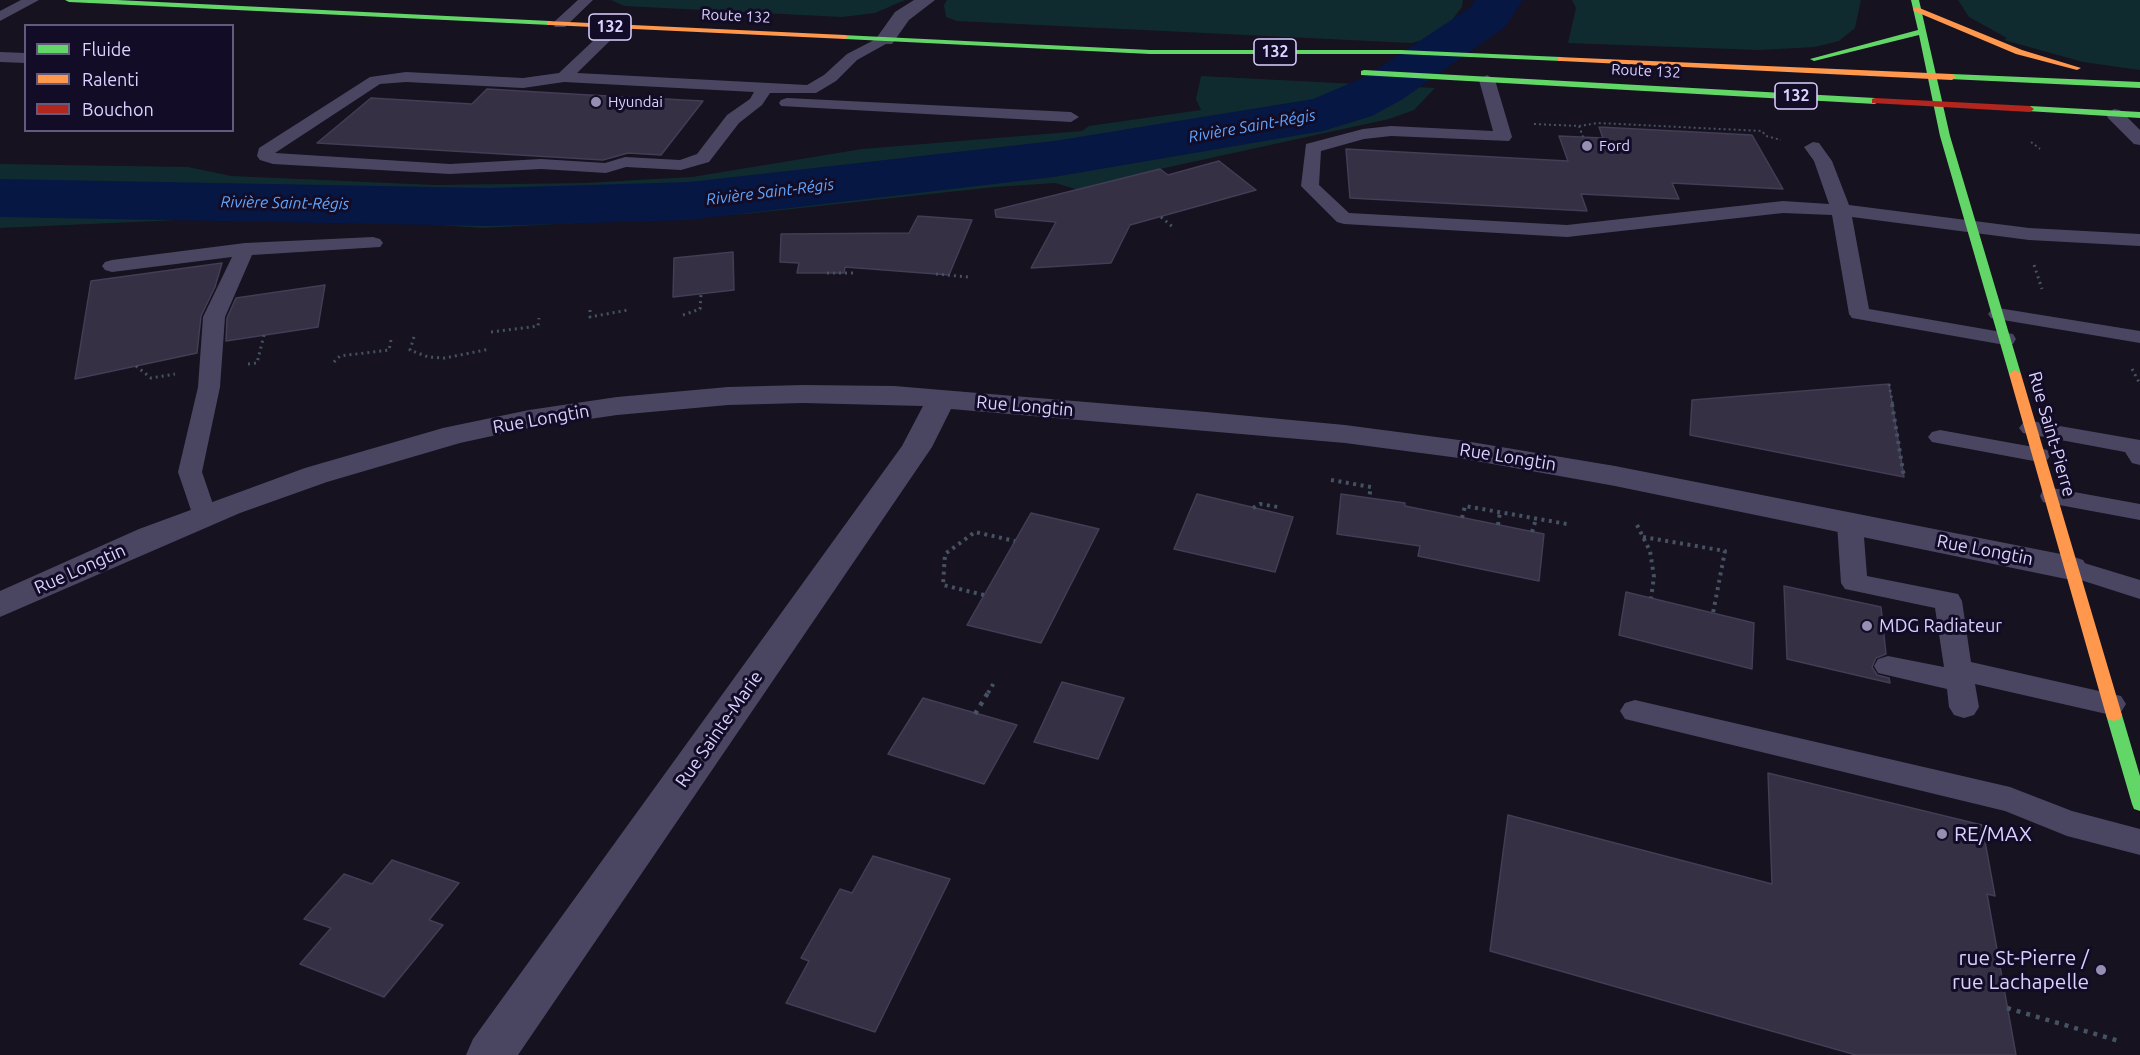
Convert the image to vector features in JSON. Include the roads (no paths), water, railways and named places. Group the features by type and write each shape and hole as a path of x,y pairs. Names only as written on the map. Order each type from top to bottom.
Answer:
{"main road":[{"name":"Route 132","path":"69,0 1150,52 1401,52 2140,84"},
{"name":"Rue Saint-Pierre","path":"1916,5 1938,105 2140,804"},
{"path":"1916,5 2028,55 2140,84"},
{"path":"1783,68 1921,32"},
{"name":"Route 132","path":"1150,52 1299,67"},
{"name":"Route 132","path":"1345,71 2140,115"}],"street":[{"path":"885,40 902,16 926,0"},
{"name":"Rue Longtin","path":"0,605 151,537 204,516 363,460 487,428 573,412 728,396 838,394 941,399 1256,425 1448,448 1583,470 2071,568"},
{"name":"Rue Sainte-Marie","path":"490,1055 917,447 941,399"}],"lane":[{"path":"0,17 32,0"},
{"path":"560,24 586,0"},
{"path":"564,77 616,27"},
{"path":"885,40 852,57 830,78 810,90 760,95 733,119 704,158 681,165 625,162 606,168 541,164 450,169 273,159 266,156 269,148 376,80 406,77 524,83 564,77 760,95 1071,117"},
{"path":"0,57 24,58"},
{"path":"1487,80 1503,137 1391,131 1334,142 1312,148 1310,186 1344,218 1567,231 1783,207 1841,210 2023,234 2140,240"},
{"path":"2114,114 2140,140"},
{"path":"1813,147 1822,161 1841,210 1859,314 2005,339"},
{"path":"112,266 245,249 374,243"},
{"path":"204,516 190,472 209,387 214,317 245,249"},
{"path":"1998,314 2140,337"},
{"path":"2031,428 2138,449"},
{"path":"1940,437 2039,455"},
{"path":"2052,496 2140,512"},
{"path":"1850,524 1854,583 1948,601 1960,680"},
{"path":"2071,568 2140,590"},
{"path":"1887,656 1960,680 2111,704"},
{"path":"1635,711 2010,800 2067,823 2140,842"}],"waterway":[{"name":"Rivière Saint-Régis","path":"0,198 488,207 689,201 1054,159 1323,114 1352,104 1384,88 1488,17 1499,0"}],"place":[{"name":"Hyundai","path":"596,102"},
{"name":"Ford","path":"1587,146"},
{"name":"MDG Radiateur","path":"1867,626"},
{"name":"RE/MAX","path":"1942,834"},
{"name":"rue St-Pierre / rue Lachapelle","path":"2101,970"}]}
